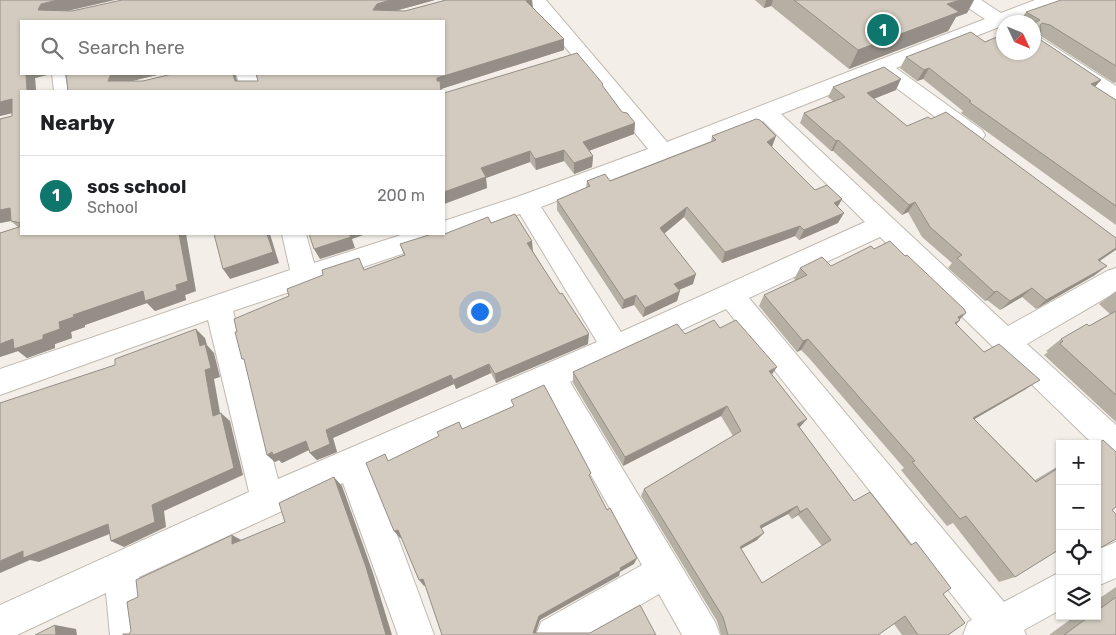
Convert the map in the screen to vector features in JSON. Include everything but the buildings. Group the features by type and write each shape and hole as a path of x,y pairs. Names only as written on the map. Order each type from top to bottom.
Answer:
{"street":[{"path":"536,0 572,57 663,152"},
{"path":"968,0 996,18"},
{"path":"1015,15 1051,0"},
{"path":"445,230 526,203 663,152 996,23"},
{"path":"1041,47 1116,96"},
{"path":"882,67 991,148"},
{"path":"62,75 64,90"},
{"path":"246,75 252,90"},
{"path":"766,112 1005,342 1116,445"},
{"path":"526,203 615,347"},
{"path":"0,624 267,500 551,378 884,224"},
{"path":"294,235 305,277"},
{"path":"0,382 218,305 430,235"},
{"path":"1005,342 1116,279"},
{"path":"730,295 996,631 1056,593"},
{"path":"218,305 267,500"},
{"path":"551,378 702,635"},
{"path":"351,464 370,508 416,635"},
{"path":"1101,567 1116,559"},
{"path":"121,569 128,635"},
{"path":"554,635 665,571"}],"place":[{"name":"sos school","path":"883,30"}]}
